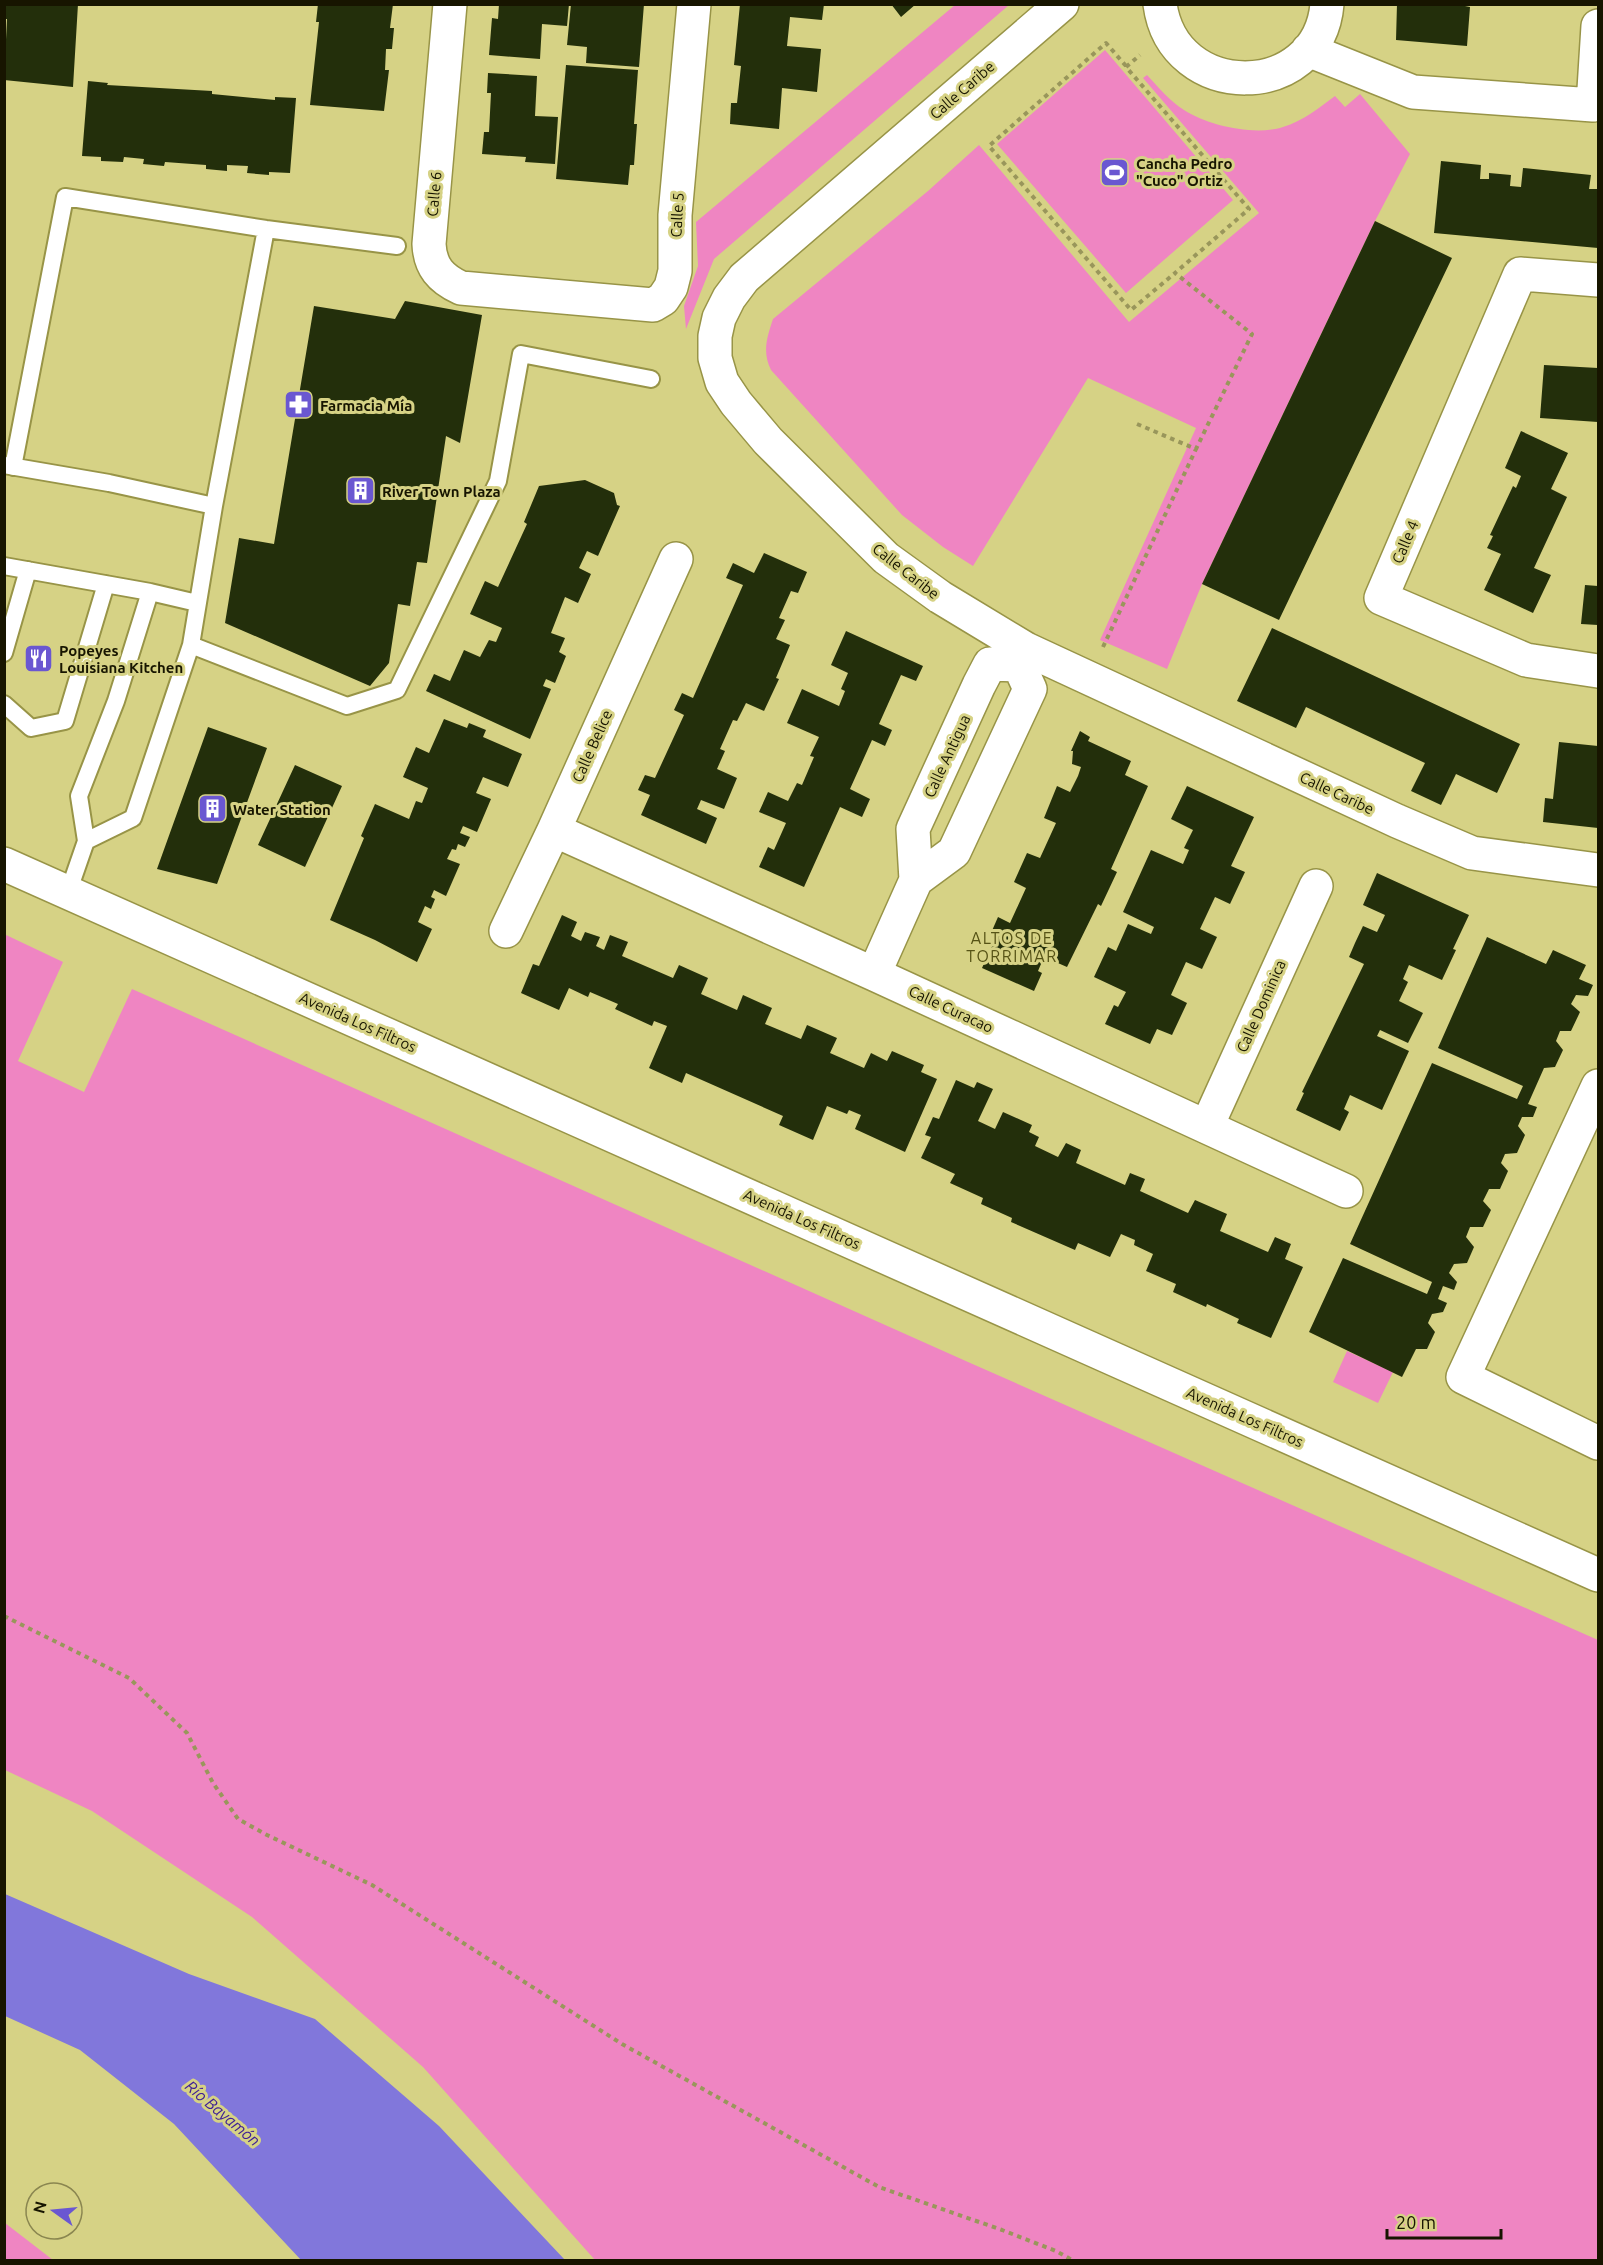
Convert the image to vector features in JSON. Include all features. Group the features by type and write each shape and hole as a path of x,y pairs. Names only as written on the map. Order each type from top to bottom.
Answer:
{"street":[{"name":"Calle 6","path":"450,4 430,258 434,268 442,276 461,288 541,295"},
{"name":"Calle 5","path":"541,295 653,305 663,300 675,271 675,216 694,4"},
{"name":"Calle Caribe","path":"1062,4 744,278 729,298 719,318 715,336 715,358 722,382 768,441 886,558 1022,657 1472,853 1599,870"},
{"path":"1164,18 1180,50 1196,64 1220,76 1261,77 1298,60 1308,50 1322,24 1327,4"},
{"path":"1308,50 1413,92 1593,105 1599,26"},
{"name":"Calle 4","path":"1599,280 1520,274 1381,598 1526,660 1599,671"},
{"name":"Calle Belice","path":"506,931 676,559"},
{"name":"Calle Antigua","path":"874,974 916,879 913,830 933,786 990,664 1022,657"},
{"path":"916,879 954,852 1030,689 1022,657"},
{"path":"967,714 1009,734"},
{"path":"933,786 976,805"},
{"name":"Calle Curacao","path":"554,830 1346,1191"},
{"name":"Avenida Los Filtros","path":"4,864 1599,1575"},
{"name":"Calle Dominica","path":"1206,1126 1316,886"},
{"path":"1599,1086 1463,1377 1599,1443"}],"lane":[{"path":"214,506 109,483 9,466 65,197 266,229 397,246"},
{"path":"86,841 133,818 191,645 214,506 266,229"},
{"path":"191,645 347,706 396,690 498,481 521,354 651,378"},
{"path":"4,566 150,592 197,603"},
{"path":"4,653 28,570"},
{"path":"4,704 32,728 65,721 106,584"},
{"path":"68,893 86,841 79,796 116,701 150,592"}],"path":[{"path":"1126,67 1164,18"},
{"path":"1106,43 1126,67 1249,209 1131,310 989,146 1106,43"},
{"path":"1093,642 1103,647 1252,334 1175,273"},
{"path":"1137,424 1196,449"},
{"path":"4,1616 129,1678 187,1733 213,1783 238,1819 372,1885 622,2044 879,2187 1002,2230 1056,2251 1072,2260"}],"shaded area":[{"path":"955,5 1009,5 714,259 686,329 684,306 698,266 696,222"},
{"name":"Cancha Pedro \"Cuco\" Ortiz","path":"1105,50 1233,200 1126,293 997,144"},
{"path":"1147,75 1169,98 1194,116 1219,125 1246,130 1272,130 1283,127 1304,118 1335,96 1345,107 1360,94 1410,154 1375,221 1202,584 1167,669 1100,640 1196,428 1088,378 973,566 943,547 902,515 771,370 766,351 767,338 773,319 928,191 979,145 1129,322 1259,213 1143,78"},
{"path":"4,934 63,962 18,1061 84,1092 132,989 1598,1640 1598,2260 595,2260 423,2067 252,1917 92,1811 5,1770"},
{"path":"1347,1351 1393,1372 1378,1403 1333,1382"},
{"path":"5,2223 24,2238 24,2241 28,2241 53,2260 5,2260"}],"water":[{"name":"Río Bayamón","path":"5,1894 189,1974 315,2019 439,2126 565,2260 301,2260 174,2124 80,2050 5,2016"}],"building":[{"path":"4,4 78,4 73,87 4,80 7,19 4,19"},
{"path":"318,4 393,4 390,28 394,28 392,49 386,49 385,70 389,70 384,111 310,105 319,22 316,22"},
{"path":"499,4 569,4 567,26 542,24 540,59 489,55 492,18 498,19"},
{"path":"571,4 644,4 639,67 586,63 587,47 567,45"},
{"path":"740,4 824,4 822,20 790,17 787,46 821,49 817,92 782,88 779,129 730,124 731,103 737,103 741,66 734,65"},
{"path":"891,4 916,4 901,17"},
{"path":"1397,4 1455,4 1470,7 1467,46 1396,40"},
{"path":"566,65 638,70 634,165 630,165 628,185 556,179"},
{"path":"488,73 537,76 535,116 558,117 555,164 525,162 526,157 482,154 484,132 489,132 491,93 487,93"},
{"path":"88,81 108,83 107,85 212,91 212,94 275,100 275,97 296,98 290,173 269,172 269,175 247,173 248,166 227,165 227,171 206,169 206,165 165,162 164,166 143,164 144,159 124,157 123,162 101,161 101,157 82,156"},
{"path":"1441,161 1481,165 1480,179 1489,179 1489,173 1511,175 1510,186 1521,187 1523,168 1591,175 1589,189 1598,189 1598,248 1434,233"},
{"path":"1375,221 1452,258 1279,620 1202,584"},
{"name":"River Town Plaza","path":"405,301 482,315 460,443 446,436 427,563 417,562 410,606 398,604 389,663 370,686 225,623 239,538 274,544 314,306 395,319"},
{"path":"1544,365 1598,368 1598,422 1540,418"},
{"path":"1521,431 1568,453 1551,489 1567,497 1534,568 1551,575 1533,613 1484,590 1501,554 1487,548 1493,536 1490,535 1513,486 1516,488 1521,476 1505,468"},
{"path":"585,480 614,493 617,505 620,506 598,556 587,551 579,568 591,574 578,603 565,597 551,633 565,638 559,652 566,656 555,683 546,679 543,686 551,689 530,739 426,691 434,674 450,681 464,650 480,657 489,640 496,642 502,628 470,614 485,581 498,587 527,524 524,522 539,486"},
{"path":"764,553 807,572 798,593 791,591 779,618 785,620 776,639 790,645 776,678 779,679 764,711 746,703 737,721 733,720 720,749 725,751 717,769 737,778 724,809 701,800 697,809 717,818 706,844 641,815 650,795 638,790 645,775 655,778 684,715 674,710 682,693 693,698 743,585 726,578 733,563 754,573"},
{"path":"1585,585 1598,586 1598,625 1581,624"},
{"path":"1272,628 1520,744 1497,793 1456,774 1441,805 1411,791 1425,763 1306,707 1296,728 1237,701"},
{"path":"846,631 923,666 916,681 901,675 879,724 892,730 885,746 872,740 850,789 870,799 862,817 840,807 804,887 759,867 768,847 774,850 786,823 759,812 768,792 788,801 797,783 802,785 814,757 810,756 819,737 787,723 802,689 839,706 845,691 841,689 848,673 831,665"},
{"path":"444,719 467,728 469,723 486,730 483,737 522,754 508,787 483,777 476,793 491,799 477,832 463,826 460,833 470,837 465,847 458,844 456,850 452,849 447,859 460,864 446,896 434,890 431,897 435,899 431,909 425,906 418,922 432,929 417,962 330,920 364,838 361,836 375,804 409,819 416,801 422,803 428,788 403,777 416,747 429,753"},
{"name":"Water Station","path":"208,727 267,748 217,884 157,869"},
{"path":"1080,731 1090,737 1088,741 1131,761 1125,775 1148,786 1111,869 1117,872 1101,906 1098,904 1067,967 1044,957 1038,971 1042,973 1034,991 982,968 997,935 991,933 998,917 1010,923 1026,888 1014,882 1027,853 1040,858 1056,823 1044,818 1057,786 1070,792 1078,776 1081,767 1072,764 1073,751 1071,751"},
{"path":"1559,742 1598,746 1598,828 1543,822 1545,798 1553,799"},
{"path":"295,765 342,786 305,867 258,845"},
{"path":"1187,786 1254,817 1231,866 1245,872 1230,904 1215,897 1200,929 1217,937 1202,969 1186,962 1171,995 1187,1003 1172,1035 1157,1029 1150,1044 1105,1024 1114,1005 1118,1007 1126,992 1094,977 1108,947 1116,951 1128,924 1151,934 1154,927 1123,912 1151,850 1183,864 1189,850 1184,848 1193,830 1171,819"},
{"path":"1377,873 1469,915 1442,980 1409,965 1403,979 1408,982 1399,1001 1423,1013 1408,1043 1380,1030 1377,1036 1409,1051 1382,1110 1350,1095 1344,1109 1349,1112 1340,1131 1296,1110 1304,1093 1302,1092 1364,964 1349,957 1355,943 1363,926 1377,932 1385,915 1363,905"},
{"path":"562,915 577,922 571,936 581,941 585,932 600,937 596,946 604,950 610,935 628,942 622,956 673,978 679,965 708,978 701,994 737,1010 743,995 772,1008 765,1024 801,1039 807,1025 837,1038 830,1053 864,1068 871,1053 887,1061 892,1051 924,1065 921,1072 937,1079 905,1152 855,1129 861,1115 849,1110 847,1114 827,1106 813,1140 779,1125 783,1116 686,1073 682,1083 649,1068 667,1026 654,1021 652,1026 615,1009 618,1004 590,992 588,997 569,988 559,1010 521,993 533,964 539,966"},
{"path":"1487,937 1546,964 1553,950 1586,965 1579,979 1593,985 1588,996 1576,995 1571,1004 1580,1012 1571,1031 1560,1031 1556,1041 1563,1050 1555,1067 1544,1068 1528,1104 1537,1107 1533,1117 1522,1117 1518,1126 1525,1135 1517,1153 1505,1154 1501,1163 1508,1171 1500,1189 1489,1189 1483,1201 1491,1210 1483,1227 1470,1227 1466,1237 1474,1247 1467,1263 1454,1264 1449,1273 1457,1282 1454,1290 1443,1286 1438,1299 1447,1303 1443,1312 1432,1314 1428,1323 1435,1332 1427,1349 1416,1349 1402,1377 1309,1332 1343,1258 1427,1294 1432,1282 1350,1244 1432,1063 1517,1099 1523,1086 1438,1048"},
{"path":"956,1080 974,1088 977,1082 993,1089 978,1121 995,1129 1003,1112 1032,1125 1029,1132 1039,1137 1035,1146 1058,1157 1066,1143 1081,1150 1076,1163 1125,1185 1130,1173 1145,1179 1140,1191 1188,1213 1195,1200 1227,1214 1220,1231 1268,1252 1275,1237 1291,1244 1285,1259 1303,1267 1271,1338 1237,1323 1239,1319 1173,1292 1176,1284 1146,1271 1153,1254 1134,1245 1135,1240 1121,1234 1110,1257 1078,1243 1075,1250 1011,1222 1012,1218 981,1204 983,1198 950,1183 955,1174 921,1158 931,1137 925,1135 933,1117 939,1119"}],"place":[{"name":"Cancha Pedro \"Cuco\" Ortiz","path":"1115,172"},
{"name":"Farmacia Mía","path":"299,405"},
{"name":"River Town Plaza","path":"361,491"},
{"name":"Popeyes Louisiana Kitchen","path":"38,659"},
{"name":"Water Station","path":"212,809"}],"district":[{"name":"ALTOS DE TORRIMAR","path":"1012,947"}]}
